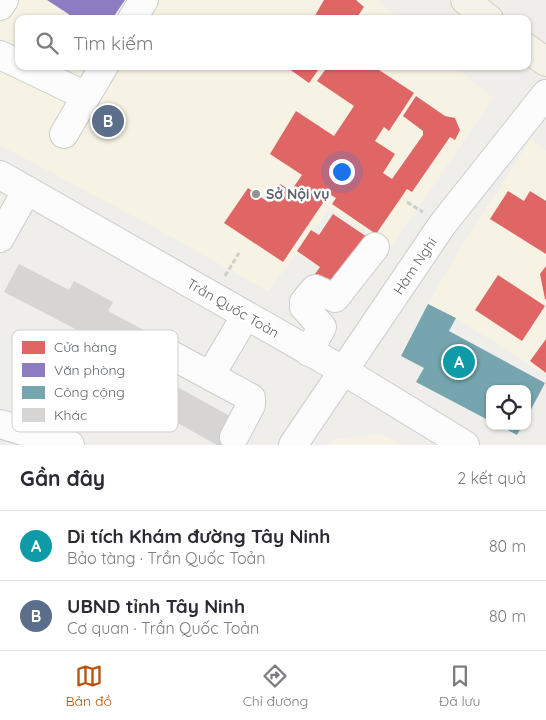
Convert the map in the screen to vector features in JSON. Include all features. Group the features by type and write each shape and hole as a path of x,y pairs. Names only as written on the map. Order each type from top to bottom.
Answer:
{"main road":[{"path":"465,0 484,15"},
{"path":"531,51 546,62"}],"street":[{"path":"0,6 4,0"},
{"path":"135,15 144,0"},
{"path":"0,55 15,62"},
{"path":"31,70 86,96"},
{"path":"64,134 102,70"},
{"name":"Hàm Nghi","path":"293,445 442,225 546,94"},
{"name":"Trần Quốc Toản","path":"0,175 344,371 465,445"},
{"path":"0,238 27,190"},
{"path":"309,352 322,327 304,307 304,302 315,289 335,298 375,247"},
{"path":"210,376 246,315"},
{"path":"178,359 251,398 252,401 234,437"},
{"path":"0,424 12,428"},
{"path":"27,432 70,445"}],"shaded area":[{"path":"0,0 377,0 394,15 15,15 15,70 460,70 493,98 390,249 330,209 268,291 152,226 0,145"},
{"path":"531,139 546,151 546,375 456,318 428,304 464,242"},
{"path":"380,433 402,445 330,445 333,440"}],"building: Cửa hàng":[{"path":"324,0 356,0 364,7 359,15 315,15"},
{"path":"291,70 318,70 309,83"},
{"path":"325,70 379,70 414,93 389,131 384,127 375,141 395,154 383,173 392,179 423,135 423,131 403,116 416,96 445,116 455,118 460,130 455,140 450,137 412,192 407,189 376,234 332,204 336,198 329,194 283,262 224,223 248,188 268,202 280,184 291,191 302,175 270,154 296,111 334,136 354,106 317,81"},
{"path":"508,191 524,201 530,191 546,201 546,254 490,219"},
{"path":"333,214 373,241 339,291 315,274 320,267 297,251 311,230 319,235"},
{"path":"546,266 546,299 545,299 540,274"},
{"path":"498,275 545,306 522,341 475,310"},
{"path":"546,339 546,373 530,361"}],"building: Văn phòng":[{"path":"47,0 125,0 115,15 70,15"}],"building: Công cộng":[{"path":"428,304 456,318 449,331 545,383 531,409 531,385 486,385 486,419 416,382 424,368 401,356"},
{"path":"508,430 520,430 517,435"}],"building: Khác":[{"path":"19,264 69,290 74,281 113,302 108,311 144,330 77,330 4,292"},
{"path":"178,387 237,420 223,445 217,445 178,423"}],"place":[{"name":"UBND tỉnh Tây Ninh","path":"108,121"},
{"name":"Sở Nội vụ","path":"256,194"},
{"name":"Di tích Khám đường Tây Ninh","path":"459,362"}]}
